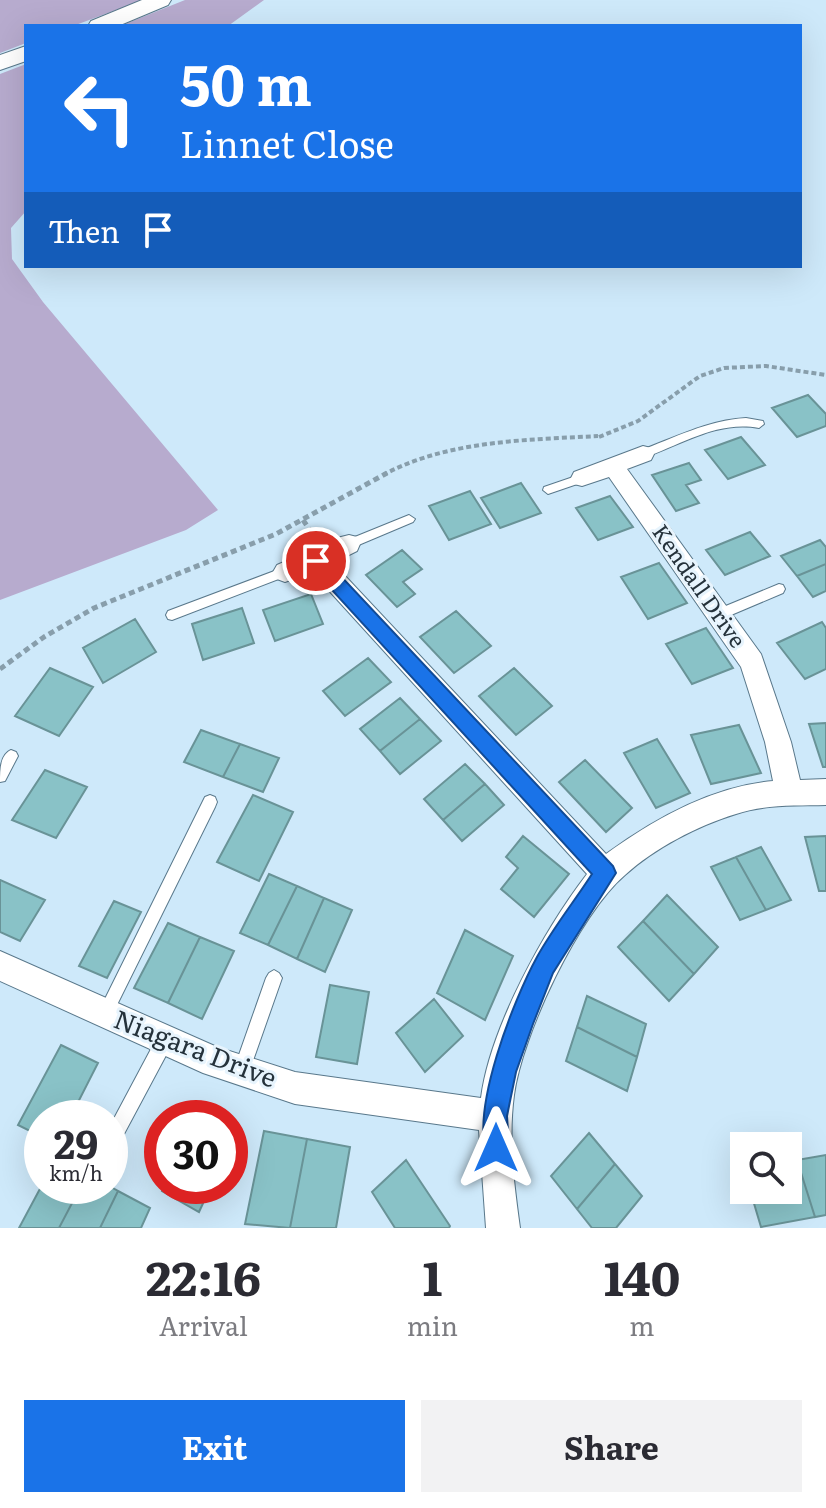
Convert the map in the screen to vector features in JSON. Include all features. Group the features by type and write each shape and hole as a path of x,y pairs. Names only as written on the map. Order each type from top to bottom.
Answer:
{"main road":[{"path":"104,24 160,0"},
{"path":"0,63 24,54"}],"street":[{"path":"582,478 643,454"},
{"name":"Kendall Drive","path":"616,465 752,662 778,742 789,793"},
{"path":"285,572 349,544"},
{"path":"316,561 605,873"},
{"path":"503,1228 494,1116 504,1072 545,966 605,873 647,843 709,810 751,796 826,792"},
{"name":"Niagara Drive","path":"0,966 165,1040 241,1071 295,1088 494,1116"}],"lane":[{"path":"643,454 728,423 749,420 759,424"},
{"path":"548,490 582,478"},
{"path":"349,544 409,519"},
{"path":"172,615 285,572"},
{"path":"720,614 779,589"},
{"path":"0,776 11,756"},
{"path":"105,1014 210,802"},
{"path":"241,1071 274,978"},
{"path":"128,1109 165,1040"}],"path":[{"path":"0,669 44,637 94,608 276,534 395,469 449,452 498,442 598,436 638,421 700,376 724,368 766,366 826,375"},
{"path":"598,436 616,465"}],"shaded area":[{"path":"0,0 143,0 78,24 24,24 24,44 0,53"},
{"path":"185,0 264,0 231,24 125,24"},
{"path":"24,65 24,213 11,228 12,259 43,302 218,510 186,530 0,600 0,74"}],"building":[{"path":"808,395 826,414 826,426 797,437 772,408"},
{"path":"741,437 765,465 728,479 705,450"},
{"path":"689,463 701,480 686,485 699,503 676,511 652,475"},
{"path":"521,483 541,513 500,528 481,498"},
{"path":"470,491 491,524 449,540 429,506"},
{"path":"610,496 633,527 598,540 576,508"},
{"path":"750,532 770,556 725,575 706,550"},
{"path":"820,540 826,547 826,564 797,576 781,556"},
{"path":"402,550 422,569 403,582 415,594 397,607 366,575"},
{"path":"659,563 687,603 648,619 621,577"},
{"path":"826,564 826,591 813,597 797,576"},
{"path":"311,594 323,624 275,641 263,610"},
{"path":"242,608 254,643 203,660 192,624"},
{"path":"456,611 491,646 454,673 420,637"},
{"path":"135,619 156,652 103,683 83,648"},
{"path":"822,622 826,628 826,669 805,679 777,643"},
{"path":"706,628 733,668 692,684 666,644"},
{"path":"368,658 391,682 345,716 323,691"},
{"path":"50,668 93,687 59,736 15,716"},
{"path":"514,668 552,706 516,735 479,696"},
{"path":"400,698 420,719 380,751 360,729"},
{"path":"420,719 441,741 400,774 380,751"},
{"path":"826,723 826,767 823,767 809,724"},
{"path":"739,725 761,773 711,784 691,735"},
{"path":"201,730 240,744 223,777 184,762"},
{"path":"657,739 690,793 656,808 624,753"},
{"path":"240,744 279,758 263,792 223,777"},
{"path":"585,760 632,808 606,832 559,782"},
{"path":"465,764 485,784 443,820 424,799"},
{"path":"45,770 87,787 56,838 12,820"},
{"path":"485,784 504,805 462,841 443,820"},
{"path":"253,795 293,812 259,881 217,862"},
{"path":"523,836 569,874 534,917 501,889 518,868 506,857"},
{"path":"826,836 826,891 819,891 805,837"},
{"path":"761,847 791,900 766,910 736,857"},
{"path":"736,857 766,910 740,920 711,867"},
{"path":"269,874 297,886 268,945 240,933"},
{"path":"0,880 45,900 20,941 0,932"},
{"path":"297,886 324,898 297,959 268,945"},
{"path":"667,895 718,947 694,974 643,921"},
{"path":"324,898 352,910 325,972 297,959"},
{"path":"114,901 141,912 107,978 79,966"},
{"path":"643,921 694,974 669,1001 618,947"},
{"path":"168,923 200,937 168,1003 134,988"},
{"path":"465,930 513,956 485,1020 437,993"},
{"path":"200,937 234,951 202,1019 168,1003"},
{"path":"330,985 369,992 357,1064 316,1057"},
{"path":"587,996 646,1024 637,1057 577,1027"},
{"path":"434,999 463,1036 425,1072 396,1033"},
{"path":"577,1027 637,1057 627,1091 566,1061"},
{"path":"61,1045 98,1063 79,1100 31,1100"},
{"path":"24,1114 24,1128 18,1125"},
{"path":"264,1131 307,1139 290,1228 245,1224"},
{"path":"589,1133 615,1164 577,1209 551,1176"},
{"path":"307,1139 350,1147 336,1228 290,1228"},
{"path":"826,1155 826,1215 815,1217 802,1176 802,1159"},
{"path":"406,1160 449,1228 395,1228 372,1192"},
{"path":"615,1164 642,1196 616,1228 592,1228 577,1209"},
{"path":"802,1176 815,1217 761,1227 754,1204 802,1204"},
{"path":"128,1196 150,1208 141,1228 100,1228 112,1204 128,1204"},
{"path":"32,1204 72,1204 59,1228 19,1228"},
{"path":"72,1204 112,1204 100,1228 59,1228"},
{"path":"185,1204 203,1204 199,1212"}],"route":[{"path":"316,561 605,873 545,966 521,1024 504,1072 494,1116 496,1148"}]}
